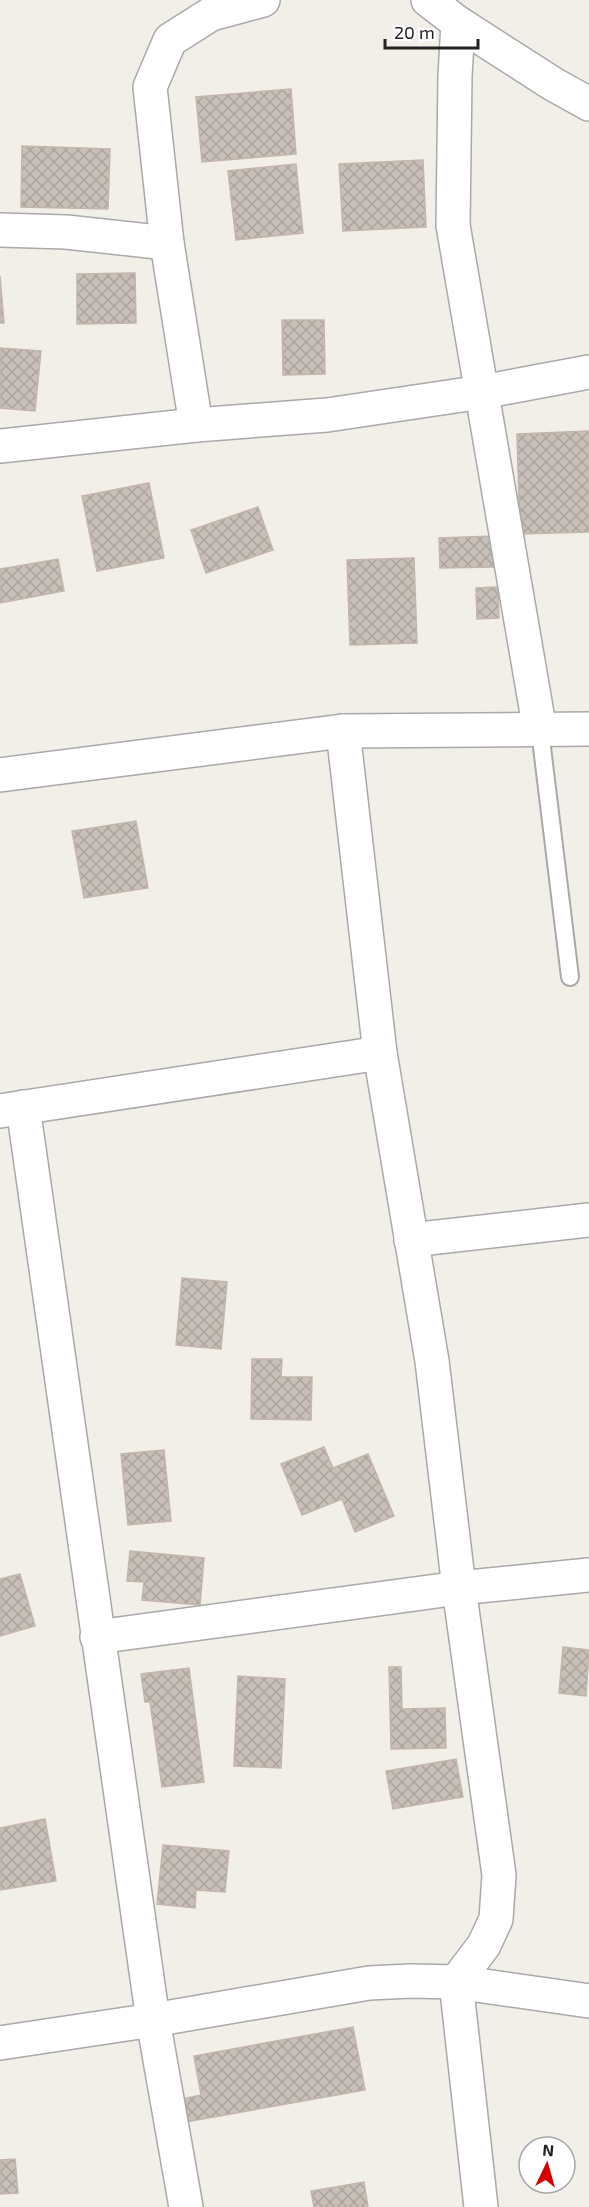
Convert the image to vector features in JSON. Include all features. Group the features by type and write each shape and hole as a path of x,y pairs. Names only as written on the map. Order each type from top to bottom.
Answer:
{"street":[{"path":"196,425 167,243 150,87 170,40 211,14 263,0"},
{"path":"428,0 458,23 553,84 589,104"},
{"path":"458,23 453,225 540,731"},
{"path":"0,230 66,232 167,243"},
{"path":"0,446 196,425 327,415 482,392 589,372"},
{"path":"0,775 343,731 589,729"},
{"path":"343,731 380,1053 432,1361 459,1588 499,1875 496,1919 484,1945 456,1982 481,2207"},
{"path":"186,2207 153,2020 97,1637 12,1109 380,1053"},
{"path":"411,1240 589,1220"},
{"path":"97,1637 459,1588 589,1575"},
{"path":"0,2043 153,2020 369,1983 456,1982 589,2001"}],"lane":[{"path":"540,731 570,977"}],"building":[{"path":"291,89 296,154 202,162 196,97"},
{"path":"22,146 110,149 108,209 21,207"},
{"path":"423,160 426,227 343,231 339,164"},
{"path":"296,164 303,233 236,240 228,171"},
{"path":"135,273 136,323 77,324 77,274"},
{"path":"0,276 4,323 0,323"},
{"path":"282,320 324,320 325,374 283,375"},
{"path":"0,348 41,351 35,411 0,408"},
{"path":"589,431 589,532 520,534 517,434"},
{"path":"149,483 164,558 97,571 82,496"},
{"path":"258,507 273,550 206,573 191,530"},
{"path":"494,536 494,567 440,568 439,538"},
{"path":"414,558 417,643 350,645 347,560"},
{"path":"58,559 64,591 0,603 0,569"},
{"path":"498,587 499,618 477,619 476,588"},
{"path":"136,821 148,888 84,898 72,831"},
{"path":"182,1278 227,1282 221,1349 176,1345"},
{"path":"252,1359 282,1359 281,1377 312,1377 311,1420 251,1419"},
{"path":"324,1447 333,1468 368,1454 394,1516 355,1532 342,1499 302,1515 281,1464"},
{"path":"164,1450 171,1521 128,1525 121,1454"},
{"path":"130,1551 204,1558 200,1605 142,1600 144,1582 127,1581"},
{"path":"20,1574 35,1626 0,1636 0,1579"},
{"path":"563,1647 589,1650 586,1696 559,1693"},
{"path":"389,1667 401,1667 402,1709 445,1708 446,1748 391,1749"},
{"path":"189,1668 204,1782 162,1787 150,1702 145,1702 141,1674"},
{"path":"238,1676 285,1679 281,1768 234,1766"},
{"path":"456,1759 463,1797 393,1809 386,1771"},
{"path":"45,1819 56,1881 0,1890 0,1828"},
{"path":"163,1845 229,1851 225,1892 196,1890 195,1908 157,1904"},
{"path":"353,2027 365,2090 186,2122 182,2099 201,2095 194,2056"},
{"path":"15,2159 18,2193 0,2194 0,2160"},
{"path":"364,2182 368,2207 314,2207 311,2191"}]}
